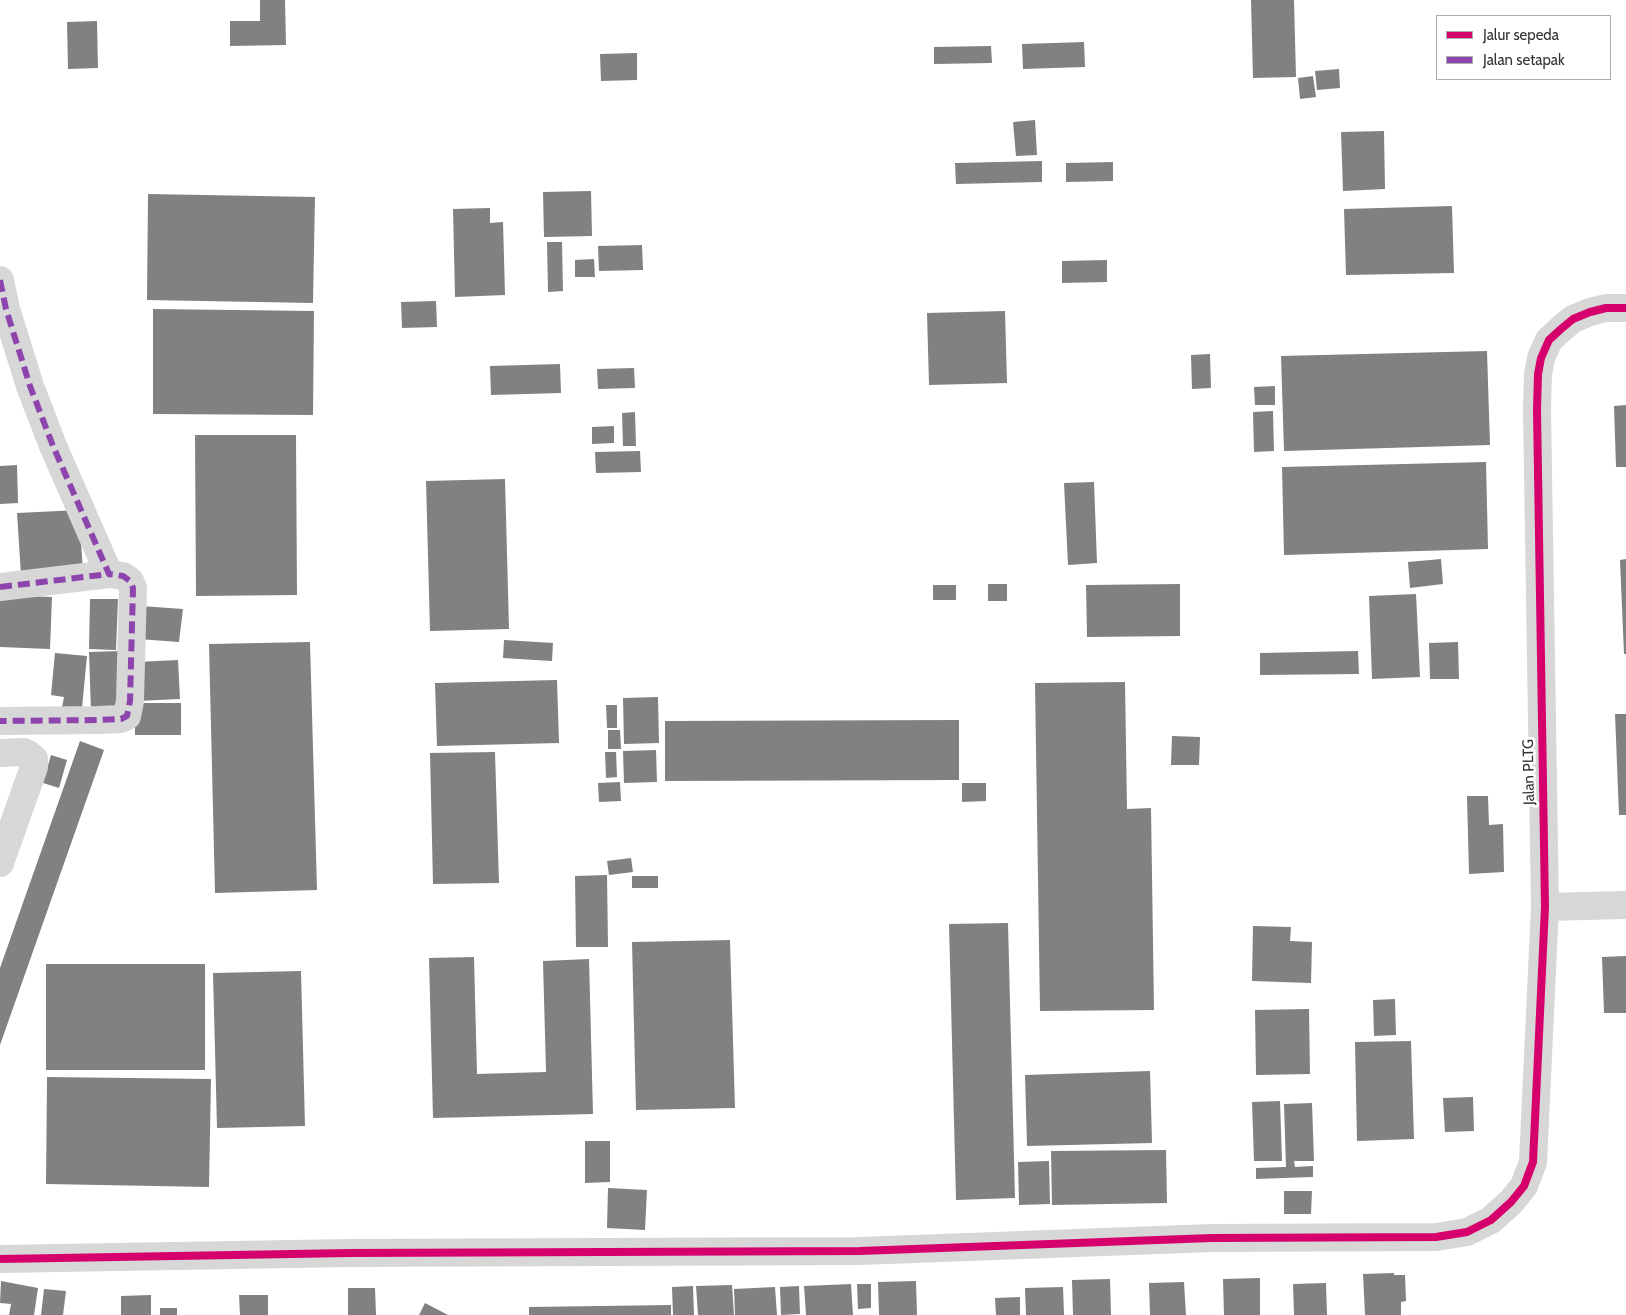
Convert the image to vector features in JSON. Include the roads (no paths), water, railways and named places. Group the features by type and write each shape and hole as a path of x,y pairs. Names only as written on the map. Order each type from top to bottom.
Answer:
{"street":[{"path":"0,280 3,309 30,386 53,446 109,574"},
{"name":"Jalan PLTG","path":"0,1259 350,1253 860,1251 1212,1238 1436,1237 1467,1232 1491,1220 1511,1202 1524,1186 1533,1162 1545,907 1537,420 1538,374 1541,358 1549,340 1567,324 1590,312 1606,308 1626,308"},
{"path":"0,587 109,574 123,576 130,581 133,588 131,691 127,716 121,719 0,722"},
{"path":"0,753 24,752 34,759 34,767 0,863"},
{"path":"1545,907 1626,905"}]}
